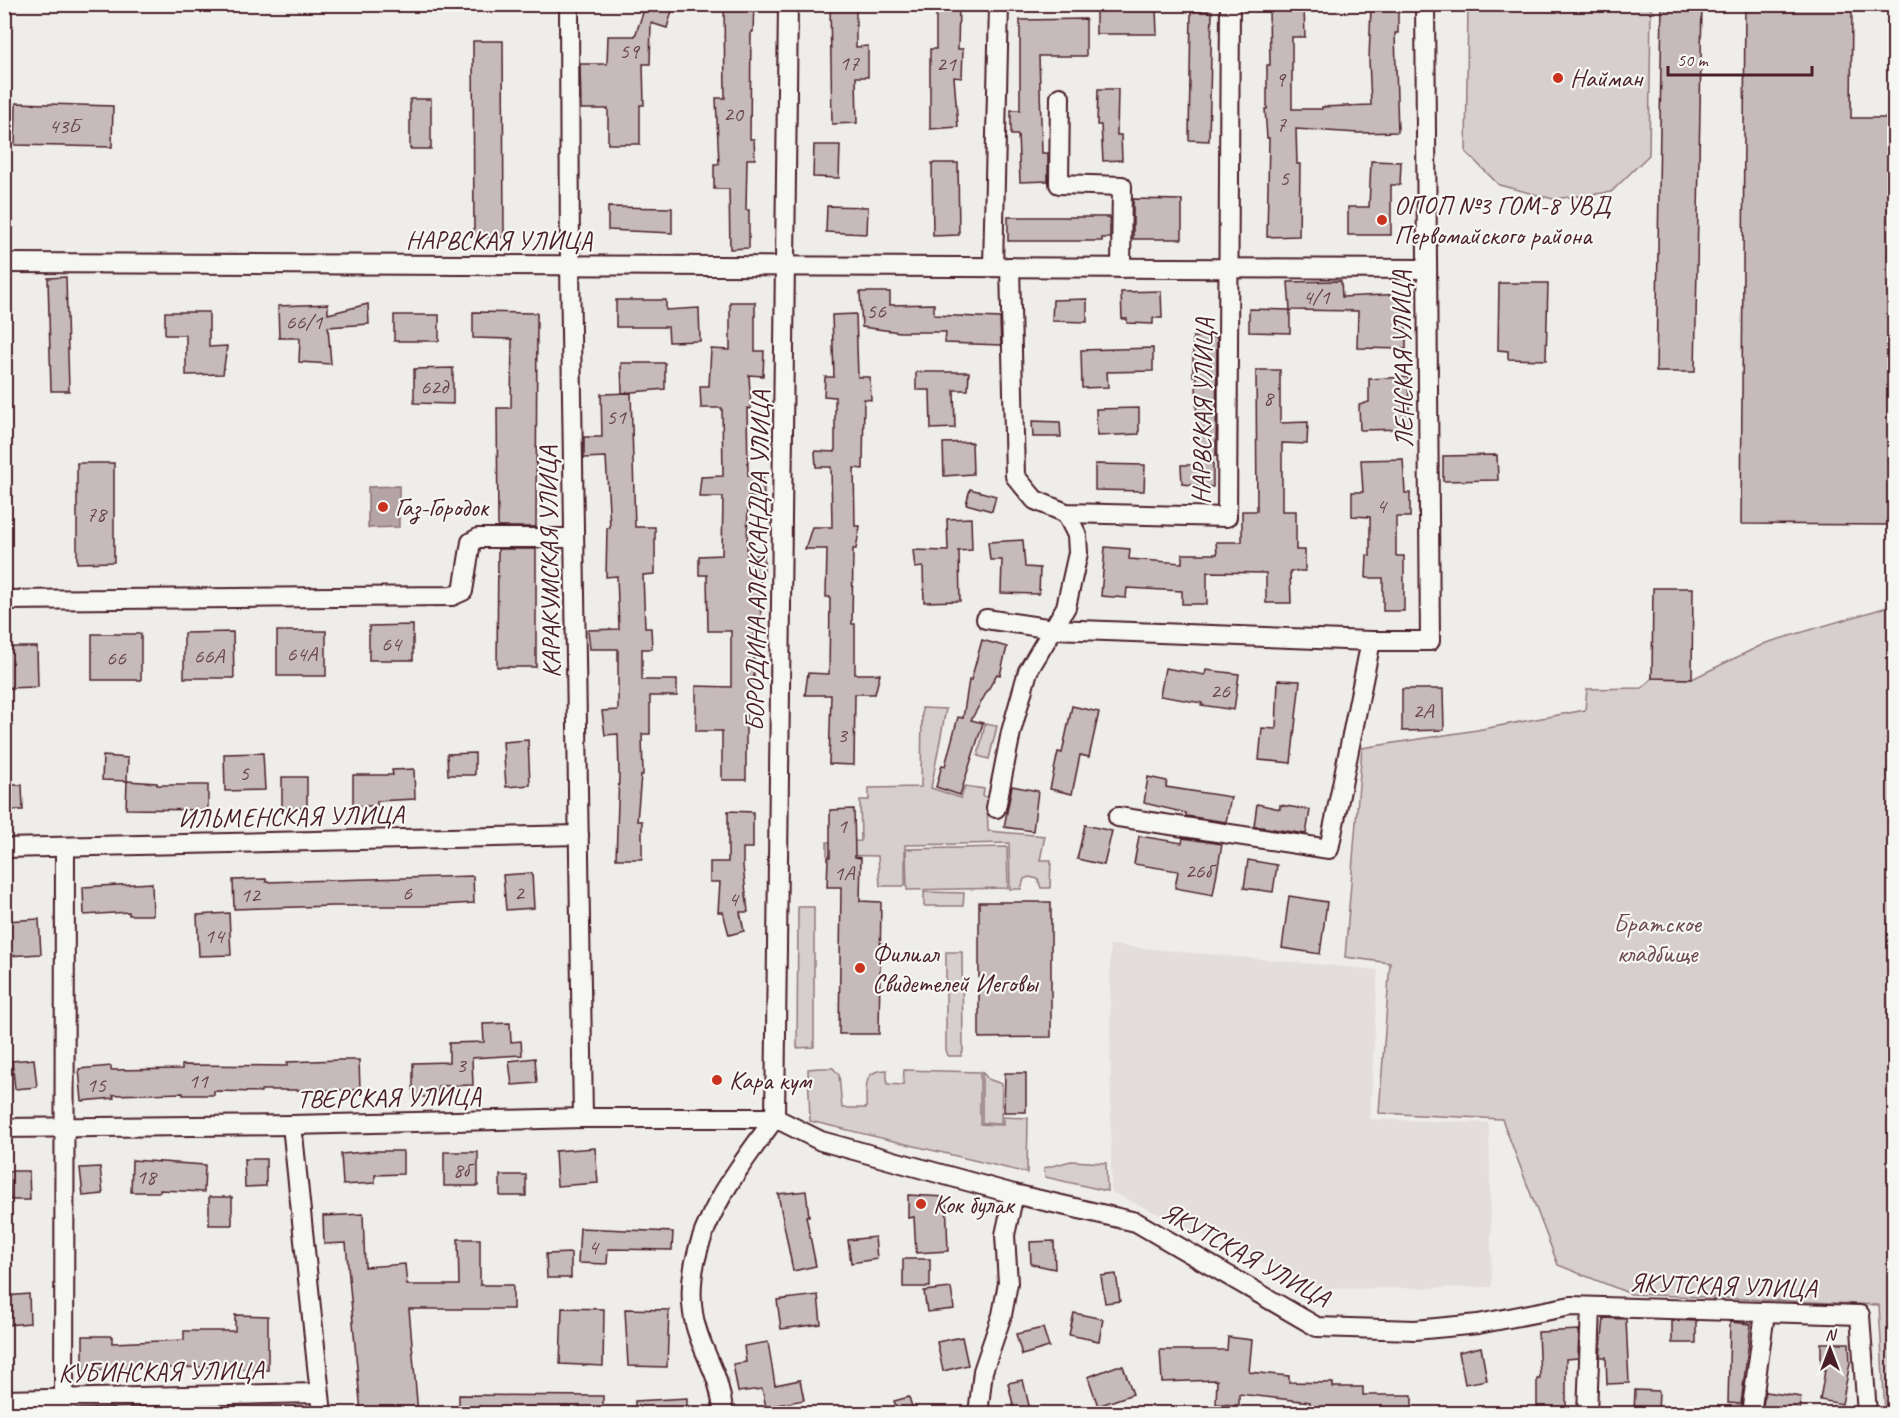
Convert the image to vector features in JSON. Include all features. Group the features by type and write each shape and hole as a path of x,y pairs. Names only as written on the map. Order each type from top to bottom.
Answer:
{"street":[{"name":"КАРАКУМСКАЯ УЛИЦА","path":"569,4 570,266 584,1118"},
{"name":"БОРОДИНА АЛЕКСАНДРА УЛИЦА","path":"776,1118 788,4"},
{"name":"НАРВСКАЯ УЛИЦА","path":"999,4 1002,267 1015,476 1035,500 1066,513 1227,517 1230,4"},
{"name":"ЛЕНСКАЯ УЛИЦА","path":"1371,641 1430,641 1425,4"},
{"path":"1060,97 1059,184 1122,186 1121,268"},
{"name":"НАРВСКАЯ УЛИЦА","path":"4,263 1426,269"},
{"path":"996,808 1019,699 1028,671 1066,607 1078,553 1077,535 1066,513"},
{"path":"4,600 452,596 463,591 471,542 478,538 574,538"},
{"path":"986,619 1053,629 1371,641 1329,849 1118,817"},
{"name":"ИЛЬМЕНСКАЯ УЛИЦА","path":"4,849 579,835"},
{"path":"64,1406 65,847"},
{"name":"ТВЕРСКАЯ УЛИЦА","path":"4,1128 292,1125 584,1118 776,1118"},
{"path":"724,1413 717,1380 699,1337 693,1311 693,1277 702,1238 720,1198 776,1118"},
{"name":"ЯКУТСКАЯ УЛИЦА","path":"776,1118 821,1141 1014,1194 1136,1222 1317,1327 1414,1330 1478,1324 1571,1306 1860,1315 1867,1413"},
{"path":"292,1125 322,1413"},
{"path":"978,1413 983,1371 1002,1315 1008,1283 1005,1235 1014,1194"},
{"path":"1587,1413 1591,1307"},
{"path":"1751,1413 1765,1312"},
{"name":"КУБИНСКАЯ УЛИЦА","path":"4,1400 64,1406 320,1393"}],"shaded area":[{"name":"Газ-Городок","path":"399,486 399,527 368,528 368,487"},
{"path":"1110,945 1378,970 1370,1119 1489,1123 1492,1287 1319,1289 1111,1192"}],"green space":[{"name":"Найман","path":"1468,5 1651,5 1649,155 1611,192 1553,199 1499,185 1466,152"},
{"name":"Братское кладбище","path":"1894,605 1894,1413 1885,1413 1879,1305 1631,1294 1558,1265 1502,1119 1379,1113 1390,963 1345,957 1362,748 1585,710 1587,689 1642,688 1652,678 1692,679 1766,643"},
{"path":"922,708 946,709 931,788 961,798 965,786 984,789 983,796 987,797 988,831 1045,836 1040,860 1051,860 1050,888 1041,888 1038,879 1029,877 1024,879 1021,889 1010,889 1009,843 905,845 905,886 880,886 878,856 827,855 827,842 861,841 860,800 869,800 869,788 921,787"},
{"path":"985,724 997,726 989,759 978,756"},
{"path":"1007,847 1008,888 907,890 906,849"},
{"path":"924,892 964,893 963,906 924,906"},
{"path":"798,907 814,907 814,1047 797,1048"},
{"path":"946,952 962,952 963,1051 961,1056 948,1056 946,1050"},
{"path":"833,1068 839,1075 842,1108 866,1108 867,1081 873,1073 879,1071 887,1070 887,1084 903,1085 904,1070 980,1072 980,1124 1003,1125 1003,1117 1028,1118 1027,1173 810,1121 808,1069"},
{"path":"982,1072 988,1079 1002,1084 1001,1123 982,1123"},
{"path":"1071,1161 1106,1163 1107,1191 1045,1177 1044,1168"}],"building":[{"path":"646,4 674,4 667,28 651,23 650,64 643,64 644,105 640,105 640,144 608,144 608,109 581,109 580,64 607,64 608,36 635,36"},
{"path":"724,4 754,4 753,32 751,32 750,139 754,139 755,159 747,159 746,210 749,210 749,248 730,249 729,189 714,189 714,164 719,164 716,98 725,98"},
{"path":"830,4 856,4 856,47 868,46 868,77 856,77 857,123 832,124"},
{"path":"1662,4 1702,4 1695,372 1656,372"},
{"path":"1745,4 1852,4 1851,118 1894,118 1894,525 1741,524"},
{"path":"936,5 959,6 958,49 963,49 962,78 954,77 958,127 930,129 930,49 936,49"},
{"path":"1096,5 1116,5 1116,10 1156,8 1157,34 1096,34"},
{"path":"1304,7 1305,37 1292,37 1292,109 1371,105 1369,59 1371,7 1398,8 1398,33 1395,33 1398,132 1358,133 1296,129 1297,164 1300,164 1299,236 1267,237 1269,138 1267,138 1265,109 1267,109 1267,65 1270,65 1269,8"},
{"path":"1191,11 1212,11 1209,141 1189,140"},
{"path":"1086,19 1086,56 1039,56 1042,153 1048,153 1048,181 1020,182 1018,135 1011,135 1011,110 1020,110 1020,20"},
{"path":"473,41 503,41 504,237 474,238"},
{"path":"1098,89 1118,89 1117,135 1121,135 1122,160 1103,161 1101,125 1097,125"},
{"path":"410,99 431,99 431,149 410,149"},
{"path":"16,103 113,106 112,147 15,145"},
{"path":"814,145 840,145 839,178 813,177"},
{"path":"1371,161 1401,162 1400,185 1391,185 1391,235 1348,235 1348,207 1369,207"},
{"path":"932,163 958,163 959,235 933,236"},
{"path":"1133,199 1182,200 1182,239 1133,239"},
{"path":"827,206 868,207 867,234 826,232"},
{"path":"608,207 672,208 672,233 608,230"},
{"path":"1008,217 1110,217 1110,238 1102,238 1102,241 1008,241"},
{"path":"66,277 69,391 51,391 48,278"},
{"path":"1341,281 1342,297 1403,294 1402,321 1406,321 1406,349 1357,348 1358,311 1290,310 1288,282"},
{"path":"1499,283 1548,283 1546,360 1508,359 1508,351 1498,350"},
{"path":"1161,291 1162,318 1153,318 1153,324 1127,323 1127,319 1122,319 1121,292"},
{"path":"860,292 890,292 890,305 934,304 934,315 1000,318 1001,345 945,343 946,332 900,332 862,327"},
{"path":"1087,299 1087,322 1052,321 1053,300"},
{"path":"616,300 666,300 666,310 699,308 700,341 669,342 668,327 616,327"},
{"path":"730,302 755,302 755,351 764,351 763,376 749,375 751,409 747,408 748,476 763,476 764,496 748,497 747,555 764,555 764,576 760,576 761,630 754,630 754,678 752,678 754,704 746,704 746,780 722,780 722,731 696,731 696,686 731,687 731,631 708,631 707,575 699,575 699,556 722,555 723,497 699,497 701,477 723,476 722,408 701,408 700,386 709,386 711,349 730,350"},
{"path":"328,304 328,314 368,304 369,324 328,327 331,364 299,362 300,338 279,338 278,306"},
{"path":"1249,309 1290,310 1290,333 1249,332"},
{"path":"165,312 209,312 209,347 227,346 223,374 186,375 186,335 165,335"},
{"path":"473,312 537,313 536,527 498,527 497,408 511,408 512,339 473,338"},
{"path":"856,314 858,377 870,377 871,400 864,399 863,469 854,468 855,526 860,526 856,549 853,549 852,624 855,624 855,674 880,674 875,694 855,694 854,765 829,764 831,695 805,695 808,673 829,674 830,597 826,597 827,549 805,549 812,527 832,527 831,467 816,467 815,451 835,452 835,397 824,396 825,377 834,377 832,315"},
{"path":"394,315 439,315 439,341 394,341"},
{"path":"1193,337 1217,337 1216,456 1213,456 1213,487 1182,484 1181,465 1197,465"},
{"path":"1153,348 1153,371 1107,372 1108,387 1082,388 1081,350"},
{"path":"621,363 665,363 665,389 622,393"},
{"path":"453,368 453,404 414,403 414,369"},
{"path":"1256,370 1280,370 1280,423 1308,422 1307,444 1282,443 1282,511 1296,511 1296,550 1305,550 1305,571 1290,571 1291,603 1266,603 1266,573 1207,572 1207,604 1182,604 1182,591 1127,588 1126,598 1101,596 1105,547 1130,549 1129,559 1182,563 1182,554 1217,554 1216,542 1242,542 1242,511 1257,511"},
{"path":"916,372 969,372 968,390 954,390 955,428 931,429 930,390 916,390"},
{"path":"1408,377 1410,429 1360,430 1359,405 1369,402 1369,379"},
{"path":"631,393 635,527 655,527 655,574 643,575 645,628 651,628 652,649 642,649 642,680 677,680 677,696 650,696 650,734 642,734 643,775 641,775 637,821 642,821 642,859 616,859 618,734 605,735 602,711 618,710 618,649 590,649 588,630 619,629 617,576 606,577 607,528 610,528 606,457 584,458 584,437 602,437 601,394"},
{"path":"1139,408 1139,434 1097,436 1096,409"},
{"path":"1032,421 1060,422 1061,437 1033,437"},
{"path":"972,442 973,474 944,476 943,443"},
{"path":"1497,455 1498,480 1443,481 1443,456"},
{"path":"1403,459 1405,493 1410,493 1410,517 1396,517 1396,556 1404,556 1404,611 1383,611 1383,578 1366,578 1367,555 1370,556 1370,517 1352,516 1352,492 1363,492 1361,460"},
{"path":"77,463 114,463 114,562 77,563"},
{"path":"1095,464 1145,465 1144,491 1095,490"},
{"path":"970,489 996,496 992,511 966,504"},
{"path":"971,518 972,550 957,551 959,551 960,601 924,602 923,567 915,568 913,550 948,551 947,519"},
{"path":"1023,540 1025,567 1040,568 1039,594 1001,593 1002,560 990,560 988,542"},
{"path":"498,549 536,549 536,667 497,667"},
{"path":"1653,588 1693,588 1692,679 1652,678"},
{"path":"413,625 413,660 369,660 369,626"},
{"path":"277,631 326,631 326,676 277,676"},
{"path":"233,632 234,678 184,678 184,633"},
{"path":"92,634 141,634 141,680 92,680"},
{"path":"982,640 1007,647 1000,675 997,674 971,720 983,723 960,795 936,787 942,765 945,766 958,717 963,718 969,680 971,680"},
{"path":"4,647 37,647 38,687 4,688"},
{"path":"1165,668 1205,675 1206,670 1239,674 1234,710 1160,696"},
{"path":"1278,680 1300,681 1291,763 1259,760 1262,728 1276,729"},
{"path":"1402,689 1443,689 1444,730 1402,731"},
{"path":"1072,706 1099,712 1089,757 1080,755 1072,794 1050,789 1058,752 1062,753"},
{"path":"528,740 530,785 506,787 503,742"},
{"path":"263,753 265,790 225,791 224,754"},
{"path":"475,753 475,775 448,775 447,754"},
{"path":"103,756 128,758 127,781 102,780"},
{"path":"414,769 415,799 377,801 377,806 353,806 353,775 393,775 392,770"},
{"path":"282,777 307,777 307,808 282,808"},
{"path":"1148,777 1167,781 1166,787 1231,797 1226,822 1186,816 1186,813 1144,803"},
{"path":"127,781 157,783 157,785 208,785 208,810 126,809"},
{"path":"4,785 22,785 23,810 4,810"},
{"path":"1012,786 1038,791 1033,831 1004,827"},
{"path":"1257,804 1280,809 1280,805 1310,810 1306,834 1254,826"},
{"name":"Филиал Свидетелей Иеговы","path":"854,809 855,857 861,858 860,901 881,902 879,1034 839,1034 841,887 827,887 828,857 830,857 830,810"},
{"path":"728,811 753,812 753,848 743,848 748,912 740,912 744,931 729,935 723,912 718,912 720,882 710,882 710,862 728,862"},
{"path":"1085,825 1112,831 1104,865 1077,859"},
{"path":"1139,836 1182,843 1183,838 1222,844 1213,895 1175,888 1178,871 1134,864"},
{"path":"1248,860 1277,865 1273,892 1244,888"},
{"path":"532,873 534,908 506,910 503,875"},
{"path":"473,876 474,903 234,909 233,880 266,879 266,882"},
{"path":"152,883 153,915 129,915 129,912 84,915 83,887"},
{"path":"1289,896 1327,902 1320,954 1282,948"},
{"path":"979,902 1051,902 1051,1037 979,1038"},
{"path":"229,913 231,955 199,956 197,915"},
{"path":"39,919 41,954 7,956 5,921"},
{"path":"510,1023 511,1042 521,1041 522,1055 472,1058 473,1085 438,1086 438,1097 413,1097 413,1063 449,1062 449,1043 484,1042 483,1024"},
{"path":"535,1058 537,1083 512,1085 509,1061"},
{"path":"34,1059 37,1087 15,1089 12,1061"},
{"path":"359,1060 360,1090 214,1091 214,1095 183,1095 183,1093 113,1095 114,1098 82,1101 79,1069 111,1066 111,1070 182,1069 182,1065 287,1066 287,1062"},
{"path":"1005,1073 1026,1073 1026,1112 1004,1112"},
{"path":"595,1148 598,1183 557,1186 555,1151"},
{"path":"403,1151 403,1174 375,1175 375,1183 343,1185 341,1154"},
{"path":"444,1152 478,1152 478,1186 444,1186"},
{"path":"244,1159 266,1159 266,1186 245,1187"},
{"path":"132,1160 205,1165 204,1192 160,1190 160,1192 131,1192"},
{"path":"100,1167 103,1194 83,1196 80,1168"},
{"path":"9,1171 29,1171 30,1200 10,1200"},
{"path":"500,1175 526,1175 526,1196 500,1196"},
{"path":"806,1191 809,1216 806,1216 816,1266 793,1271 778,1194"},
{"path":"908,1195 946,1197 948,1251 916,1253 914,1217 908,1218"},
{"path":"209,1197 232,1197 232,1225 209,1225"},
{"path":"363,1214 365,1267 405,1264 407,1285 459,1285 458,1239 480,1239 480,1285 513,1285 513,1309 409,1309 418,1413 361,1413 346,1243 324,1244 323,1216"},
{"path":"580,1228 673,1232 672,1250 608,1249 607,1264 578,1263"},
{"path":"875,1237 877,1259 851,1263 848,1240"},
{"path":"1054,1241 1055,1269 1031,1264 1030,1242"},
{"path":"571,1253 571,1278 547,1278 546,1254"},
{"path":"903,1259 930,1259 930,1287 903,1287"},
{"path":"1116,1274 1120,1301 1105,1303 1101,1276"},
{"path":"951,1288 954,1309 927,1312 924,1291"},
{"path":"29,1294 30,1323 7,1325 5,1296"},
{"path":"818,1295 821,1324 781,1329 777,1300"},
{"path":"562,1308 604,1309 603,1366 560,1364"},
{"path":"625,1309 669,1310 667,1367 628,1366"},
{"path":"1074,1313 1103,1319 1099,1341 1069,1335"},
{"path":"235,1315 268,1316 268,1370 235,1369 235,1366 83,1371 83,1336 112,1336 112,1343 184,1340 184,1331 235,1331"},
{"path":"1604,1318 1626,1319 1629,1383 1607,1384 1606,1357 1600,1357"},
{"path":"1672,1320 1696,1321 1696,1343 1672,1343"},
{"path":"1730,1322 1751,1324 1741,1404 1728,1403"},
{"path":"1043,1328 1049,1347 1022,1355 1016,1334"},
{"path":"1579,1330 1578,1358 1566,1359 1566,1409 1537,1409 1537,1379 1540,1379 1538,1332"},
{"path":"962,1337 968,1365 943,1371 937,1342"},
{"path":"1228,1337 1252,1340 1249,1372 1289,1376 1289,1382 1333,1383 1333,1387 1363,1387 1363,1395 1412,1395 1412,1413 1345,1413 1310,1410 1310,1402 1239,1394 1239,1405 1216,1404 1217,1380 1162,1382 1160,1350 1227,1350"},
{"path":"768,1342 775,1385 800,1380 804,1400 766,1407 762,1389 738,1392 733,1364 746,1362 744,1346"},
{"path":"1821,1343 1849,1343 1850,1363 1842,1404 1820,1400 1826,1364 1821,1364"},
{"path":"1481,1347 1487,1380 1465,1384 1459,1352"},
{"path":"1123,1366 1133,1394 1098,1406 1088,1377"},
{"path":"1023,1380 1030,1410 1015,1413 1008,1383"},
{"path":"1635,1390 1659,1391 1658,1413 1634,1413"},
{"path":"1765,1392 1801,1397 1799,1413 1762,1413"},
{"path":"459,1395 603,1396 603,1413 459,1413"},
{"path":"909,1397 914,1413 898,1413 894,1401"},
{"path":"687,1398 687,1413 635,1413 635,1401"}],"place":[{"name":"Найман","path":"1558,78"},
{"name":"ОПОП №3 ГОМ-8 УВД Первомайского района","path":"1382,220"},
{"name":"Газ-Городок","path":"383,507"},
{"name":"Филиал Свидетелей Иеговы","path":"860,968"},
{"name":"Кара кум","path":"717,1080"},
{"name":"Кок булак","path":"921,1204"}]}
